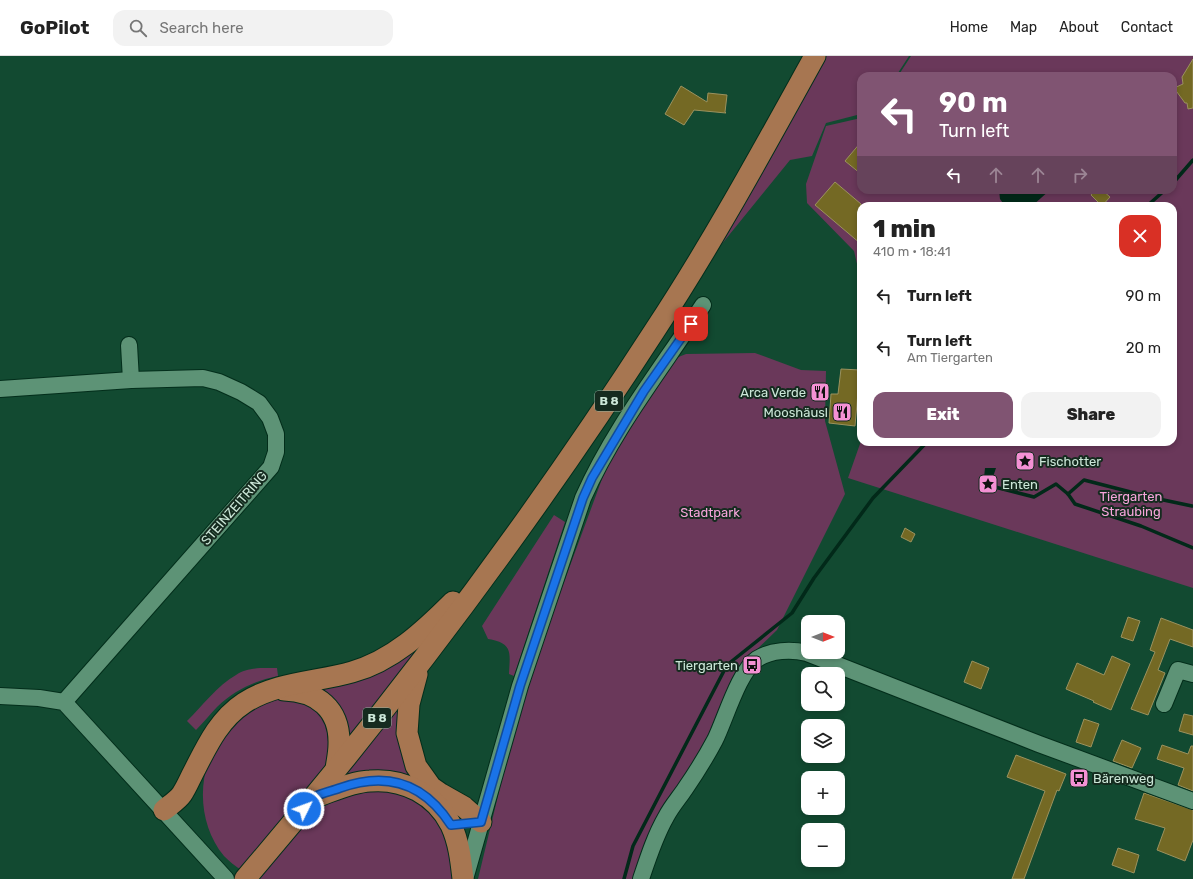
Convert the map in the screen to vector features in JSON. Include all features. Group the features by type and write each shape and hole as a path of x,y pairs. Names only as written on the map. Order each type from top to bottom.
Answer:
{"main road":[{"name":"B 8","path":"246,878 314,798 418,667 549,490 656,328 710,242 815,56"},
{"path":"164,810 182,794 212,736 221,723 243,703 258,695 274,690 308,681 353,672 371,665 389,655 428,626 500,555"},
{"path":"418,667 407,716 407,733 416,766 430,787 464,808 481,822"},
{"path":"274,690 304,692 315,697 329,709 338,728 339,744 336,769"},
{"path":"314,798 349,785 370,781 402,783 416,789 436,804 451,825 459,850 464,879"},
{"path":"451,825 481,822"}],"street":[{"path":"464,879 520,686 583,498 592,478 644,391 703,305"},
{"path":"129,345 131,380"},
{"name":"STEINZEITRING","path":"0,389 131,380 203,378 219,382 241,392 258,403 270,418 276,434 276,452 271,467 64,702"},
{"path":"641,879 652,847 666,817 700,767 716,738 742,677 756,660 766,655 793,650 807,653 1048,748 1193,801"},
{"path":"1164,704 1178,670 1193,674"},
{"path":"0,696 31,697 64,702 226,879"}],"green space":[{"path":"826,56 909,56 899,72 857,72 857,115 826,123 812,156 790,160 721,245 771,158"},
{"name":"Tiergarten Straubing","path":"911,56 1193,56 1193,588 848,478 859,446 1177,446 1177,202 857,202 857,264 854,251 807,203 806,184 826,126 857,119 857,194 1177,194 1177,72 901,72"},
{"name":"Stadtpark","path":"755,353 801,370 826,371 825,421 845,494 777,630 746,660 710,734 651,831 633,879 478,879 509,750 529,677 609,460 676,358 686,354"},
{"path":"554,515 565,522 514,676 509,674 510,660 506,646 502,643 488,639 482,626"},
{"path":"416,643 420,648 348,739 318,691"},
{"path":"260,668 277,668 278,676 245,687 238,691 217,707 196,730 187,721 229,679 244,671"},
{"path":"295,695 325,715 333,752 322,773 241,870 224,856 210,833 206,820 203,794 207,767 220,735 250,707 257,703"},
{"path":"396,707 398,708 398,718 415,779 341,776"},
{"path":"392,788 423,801 444,827 454,879 259,879 306,821 338,797 356,790"}],"shaded area":[{"path":"999,194 1046,194 1036,202 1002,202"},
{"path":"985,468 996,468 992,480 995,487 990,491 983,488"}],"building":[{"path":"1193,59 1193,108 1188,109 1187,103 1185,103 1177,92 1177,87 1183,84 1182,77"},
{"path":"681,86 707,102 708,93 727,95 726,113 694,110 684,125 665,114"},
{"path":"857,147 857,171 845,161"},
{"path":"835,182 859,202 857,202 857,241 815,205"},
{"path":"1107,194 1110,197 1106,202 1098,202 1091,195"},
{"path":"841,369 857,370 857,404 855,426 829,423 831,394 838,394"},
{"path":"905,528 915,534 911,542 901,537"},
{"path":"1128,617 1140,621 1133,641 1121,637"},
{"path":"1161,618 1193,630 1193,647 1170,639 1158,670 1165,673 1148,715 1131,709 1155,652 1150,650"},
{"path":"1112,656 1130,664 1111,710 1066,689 1077,663 1104,675"},
{"path":"972,661 989,668 981,689 964,682"},
{"path":"1184,714 1193,716 1193,735 1179,731"},
{"path":"1084,719 1099,724 1091,747 1076,742"},
{"path":"1122,740 1141,748 1132,768 1113,761"},
{"path":"1162,745 1188,754 1191,746 1193,746 1193,791 1178,785 1184,768 1157,759"},
{"path":"1016,755 1066,774 1059,791 1057,790 1024,879 1012,879 1045,791 1007,777"},
{"path":"1144,793 1193,810 1193,840 1185,861 1157,850 1165,828 1135,819"},
{"path":"1118,848 1139,855 1134,873 1112,865"}],"waterway":[{"path":"1177,178 1193,160"},
{"path":"1152,202 1160,194"},
{"path":"624,879 633,846 727,665 792,613 814,578 873,498 923,446"},
{"path":"1068,494 1084,480 1192,506"},
{"path":"995,487 1034,497 1056,484 1068,494 1075,504 1141,526 1193,548"}],"place":[{"name":"Arca Verde","path":"820,392"},
{"name":"Mooshäusl","path":"842,412"},
{"name":"Fischotter","path":"1025,461"},
{"name":"Enten","path":"988,484"},
{"name":"Tiergarten","path":"752,665"},
{"name":"Bärenweg","path":"1079,778"}],"route":[{"path":"304,809 314,798 349,785 370,781 388,781 402,783 416,789 436,804 451,825 481,822 520,686 583,498 592,478 644,391 691,324"}]}
